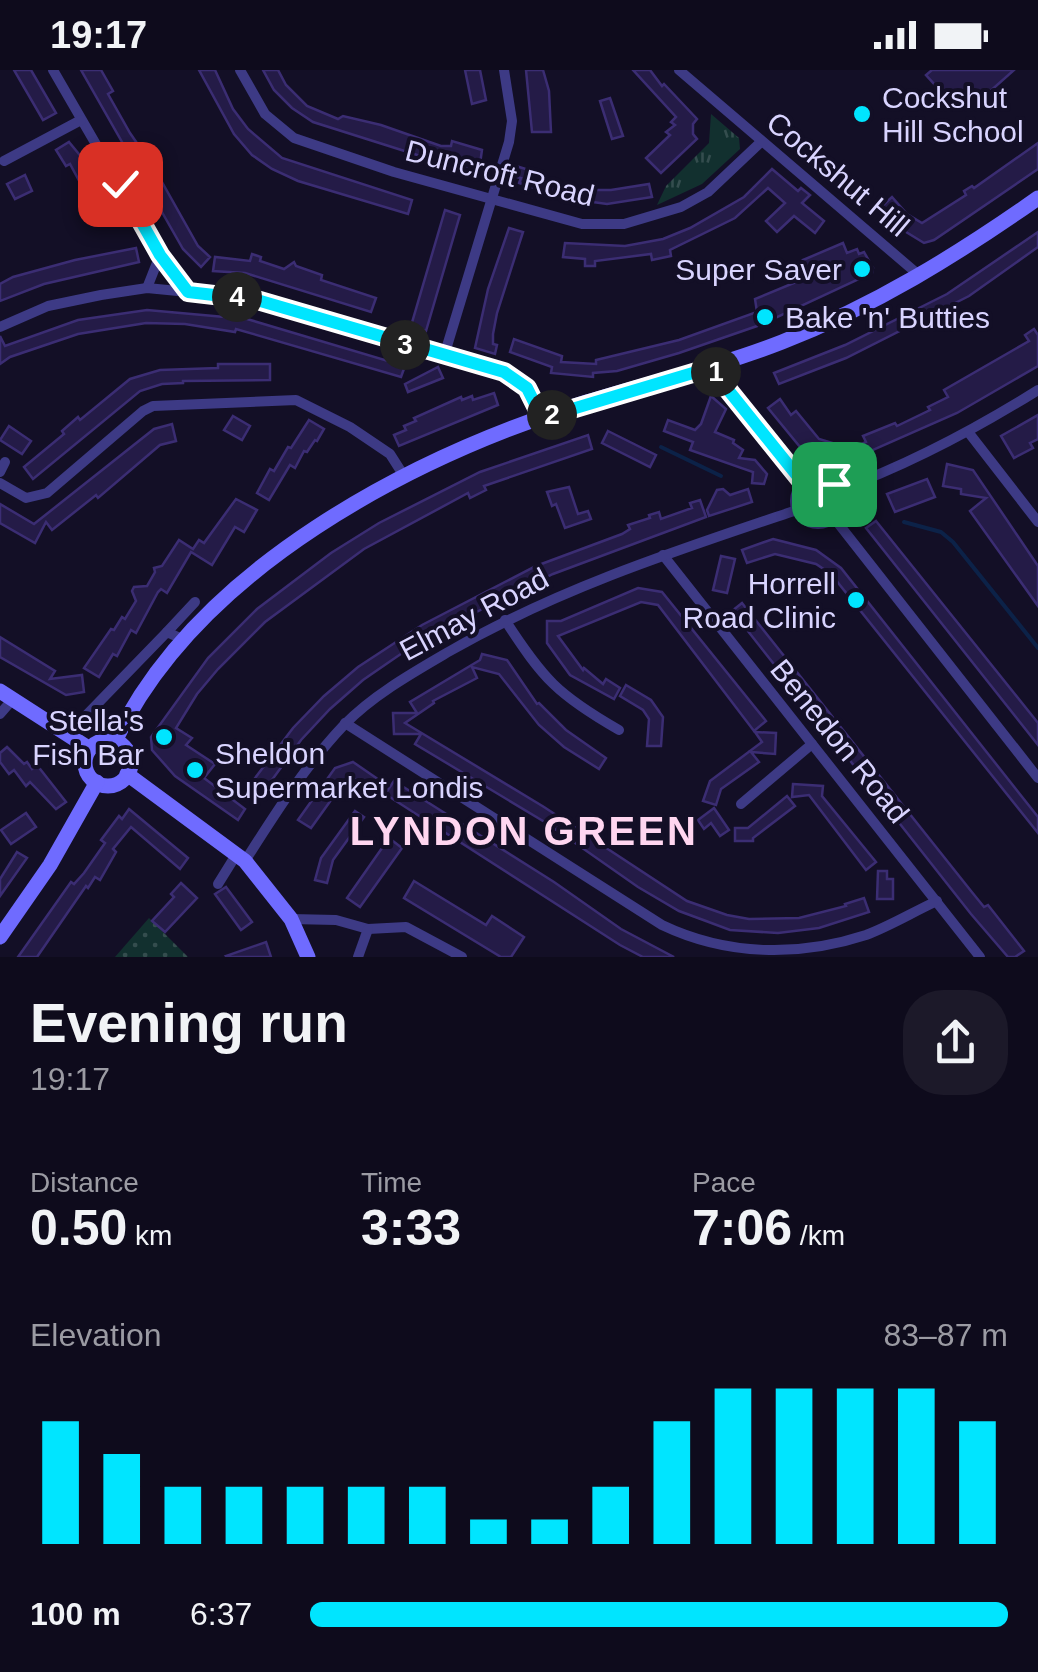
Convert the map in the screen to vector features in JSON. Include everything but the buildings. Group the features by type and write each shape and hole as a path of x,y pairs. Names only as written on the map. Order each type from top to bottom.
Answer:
{"street":[{"path":"53,70 160,255 188,292"},
{"name":"Duncroft Road","path":"240,70 265,114 294,138 362,162 582,224 624,224 649,219 697,199 760,142"},
{"path":"444,356 509,142 512,121 504,70"},
{"name":"Cockshut Hill","path":"679,70 920,276"},
{"path":"4,161 81,120"},
{"path":"69,733 175,636 248,577 370,494 462,448 542,418 713,367 839,318 920,276 1038,198"},
{"path":"147,288 160,255"},
{"path":"0,327 48,306 147,288 257,300 504,372 520,380 542,418"},
{"path":"713,367 803,483"},
{"path":"840,490 892,471 969,433 1038,390"},
{"path":"0,483 26,498 47,493 143,411 154,406 269,400 296,400 350,427 390,454 404,476"},
{"path":"969,433 1038,522"},
{"path":"819,477 840,490 841,505 834,518 814,524 797,510 795,498 803,483 819,477"},
{"name":"Elmay Road","path":"218,884 346,723 423,666 505,620 662,555 797,510"},
{"path":"834,518 1038,778"},
{"name":"Benedon Road","path":"662,555 980,957"},
{"path":"116,741 195,602"},
{"path":"505,620 538,670 563,696 619,730"},
{"path":"0,714 7,695 90,749"},
{"path":"346,723 662,925 712,945 738,950 796,951 865,936 936,901"},
{"path":"100,741 116,741 129,754 128,774 113,785 97,782 86,771 90,749 100,741"},
{"path":"741,804 812,744"},
{"path":"128,774 240,858 291,919 308,957"},
{"path":"0,937 50,865 97,782"},
{"path":"291,919 336,920 368,929 406,926 462,957"},
{"path":"358,957 368,929"}],"green space":[{"path":"711,114 739,138 740,149 702,184 657,205 666,186 709,143"},
{"path":"149,918 188,957 115,957"}],"waterway":[{"path":"661,447 721,476"},
{"path":"904,522 941,532 953,542 1038,648"}],"place":[{"name":"Cockshut Hill School","path":"862,114"},
{"name":"Super Saver","path":"862,269"},
{"name":"Bake 'n' Butties","path":"765,317"},
{"name":"Horrell Road Clinic","path":"856,600"},
{"name":"Stella's Fish Bar","path":"164,737"},
{"name":"Sheldon Supermarket Londis","path":"195,770"}],"district":[{"name":"LYNDON GREEN","path":"524,831"}],"route":[{"path":"120,184 160,255 188,292 257,300 504,372 527,388 542,418 713,367 803,483 819,477 834,484"}]}
